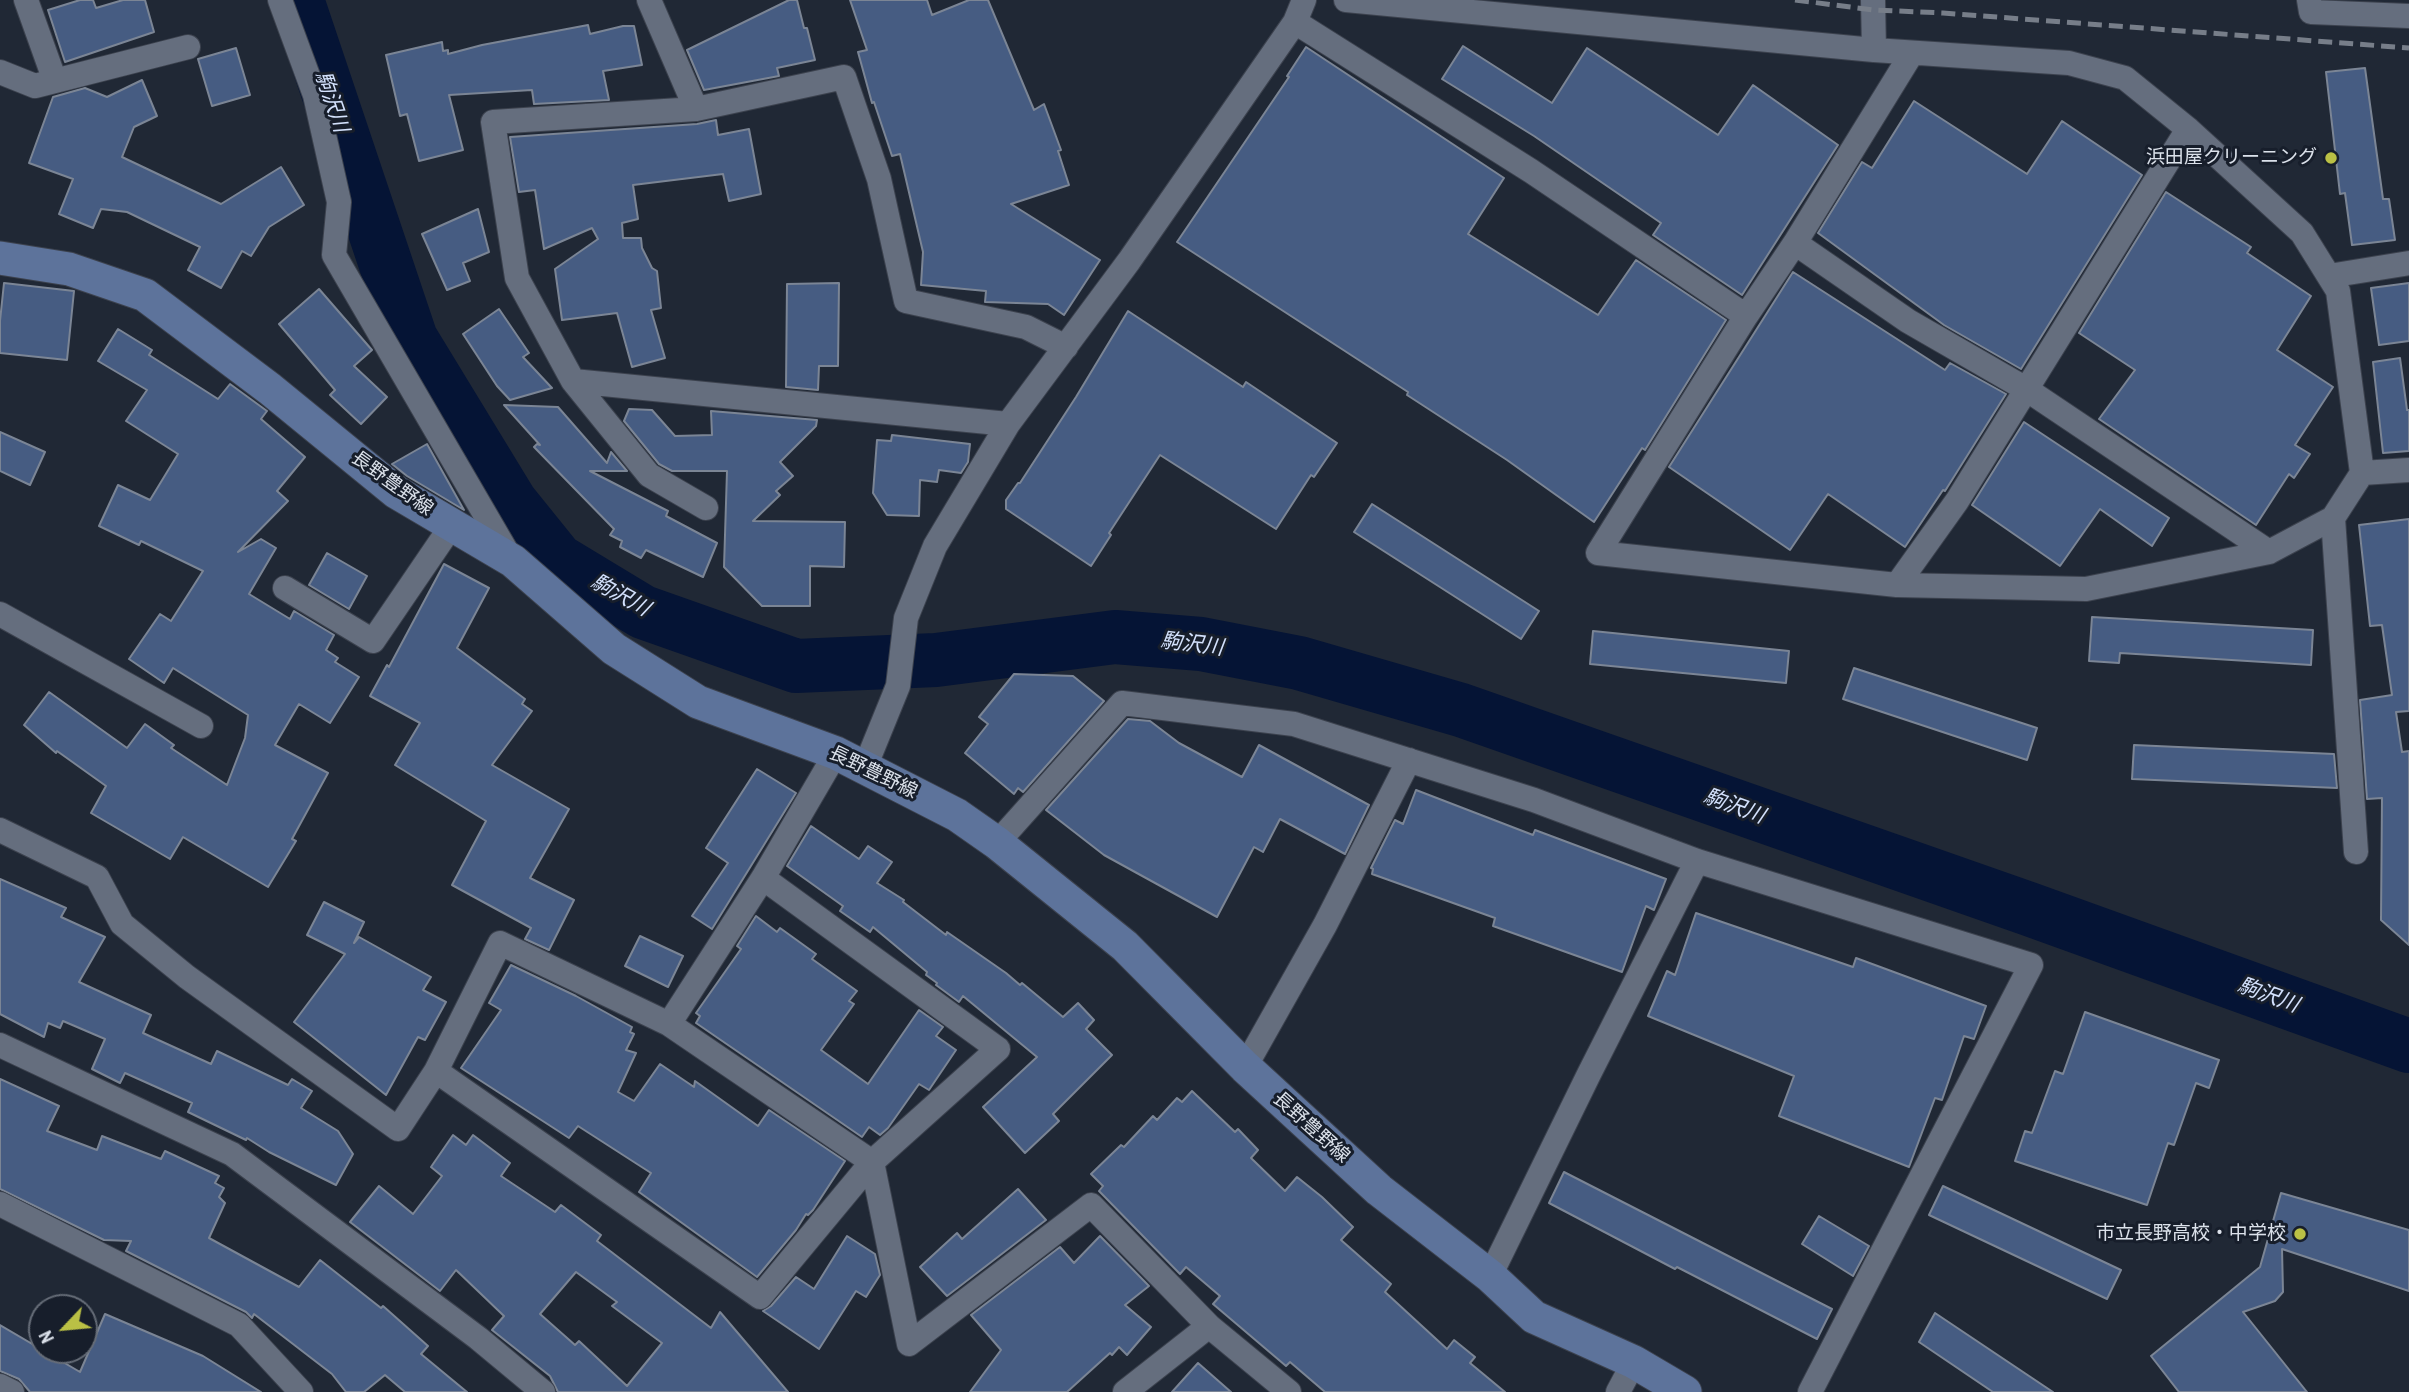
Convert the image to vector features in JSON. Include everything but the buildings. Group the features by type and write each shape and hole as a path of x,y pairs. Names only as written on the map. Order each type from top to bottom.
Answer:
{"main road":[{"name":"長野豊野線","path":"0,258 69,268 145,295 270,389 396,492 513,561 614,649 698,702 836,753 957,815 997,843 1125,946 1245,1067 1379,1190 1490,1276 1534,1317 1634,1362 1685,1392"}],"street":[{"path":"26,0 55,81"},
{"path":"280,0 315,95 339,202 334,255 513,561"},
{"path":"649,0 696,109"},
{"path":"1346,0 1874,50 2070,63 2125,78 2188,129 2301,233 2338,291 2362,473 2333,518 2269,552 2086,589 1897,585 1598,553 1746,316 1796,243 1912,53"},
{"path":"1873,0 1874,50"},
{"path":"2309,0 2311,12 2409,16"},
{"path":"865,767 898,686 906,618 935,546 1008,424 1129,261 1300,11 1746,316"},
{"path":"0,72 35,86 188,47"},
{"path":"706,508 649,475 573,382 517,278 493,122 696,109 844,76 879,178 906,301 1026,327 1066,347"},
{"path":"1897,585 1957,501 2188,129"},
{"path":"1796,243 1908,321 2026,389 2269,552"},
{"path":"2329,276 2409,263"},
{"path":"573,382 1008,424"},
{"path":"2362,473 2409,470"},
{"path":"2333,518 2356,852"},
{"path":"285,588 373,641 452,525"},
{"path":"0,614 201,726"},
{"path":"997,843 1122,703 1294,724 1534,800 1697,861 2031,965 1810,1392"},
{"path":"670,1024 763,878 836,753"},
{"path":"1245,1067 1325,925 1409,760"},
{"path":"0,830 97,877 122,924 187,977 398,1129 436,1071 500,943 670,1024 872,1162 909,1344 1091,1205 1209,1326 1289,1392"},
{"path":"1490,1276 1697,861"},
{"path":"436,1071 760,1297 872,1162 998,1049 763,878"},
{"path":"0,1045 232,1154 478,1338 543,1392"},
{"path":"0,1204 239,1325 301,1392"},
{"path":"1128,1391 1209,1326"},
{"path":"1618,1392 1634,1362"},
{"path":"0,1386 12,1392"}],"waterway":[{"name":"駒沢川","path":"297,0 411,339 511,503 557,560 643,612 796,666 936,660 1115,637 1201,644 1299,663 1461,710 2029,909 2409,1046"}],"railway":[{"path":"1795,0 1874,10 2409,48"}],"place":[{"name":"浜田屋クリーニング","path":"2331,158"},
{"name":"市立長野高校・中学校","path":"2300,1234"}]}
